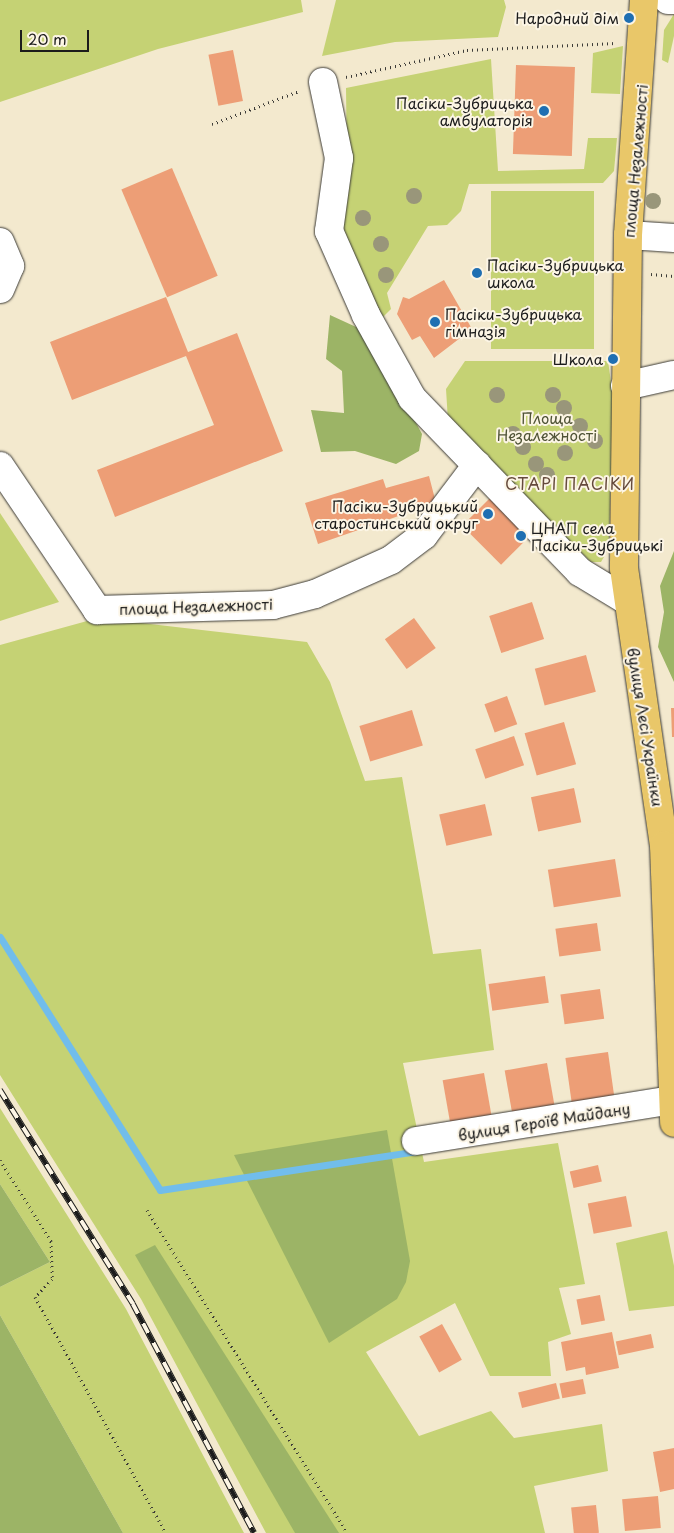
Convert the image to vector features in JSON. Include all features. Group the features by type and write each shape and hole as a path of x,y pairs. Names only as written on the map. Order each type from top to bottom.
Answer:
{"main road":[{"name":"площа Незалежності","path":"626,600 625,386 628,235 644,43 644,0"},
{"name":"вулиця Лесі Українки","path":"626,600 664,845 673,1112"}],"street":[{"path":"668,0 674,0"},
{"path":"324,82 339,158 328,231 366,315 412,398 580,572 626,600"},
{"path":"628,235 674,238"},
{"path":"0,242 10,266 0,289"},
{"path":"625,386 674,376"},
{"name":"площа Незалежності","path":"0,466 97,610 273,605 315,594 391,560 424,535 477,465"},
{"name":"вулиця Героїв Майдану","path":"416,1141 673,1112"}],"path":[{"path":"212,124 324,82 467,50 644,43"},
{"path":"0,1160 51,1241 52,1279 35,1297 166,1533"},
{"path":"147,1210 347,1533"}],"green space":[{"path":"0,0 301,0 303,12 158,49 0,102"},
{"path":"336,0 504,0 506,7 498,37 395,42 322,56"},
{"path":"674,14 674,36 668,63 662,60 664,30"},
{"path":"623,46 620,94 591,93 593,53"},
{"path":"491,59 498,171 584,169 588,138 617,138 614,171 603,183 469,184 461,211 447,225 428,226 387,293 391,309 383,317 337,229 347,170 346,88"},
{"path":"491,191 594,191 594,349 491,349"},
{"path":"330,315 367,332 422,434 419,451 396,464 355,451 321,452 311,410 344,413 342,371 326,359"},
{"name":"Площа Незалежності","path":"465,361 608,361 613,396 609,548 601,562 591,562 448,421 446,389"},
{"path":"0,513 59,602 0,621"},
{"path":"674,551 674,682 658,647 664,612 660,586"},
{"path":"98,618 307,642 330,682 365,781 402,777 433,954 481,949 494,1050 403,1063 424,1162 558,1143 585,1284 559,1288 571,1334 548,1342 551,1376 490,1376 455,1303 366,1352 419,1436 491,1411 514,1438 602,1424 608,1471 534,1486 545,1533 266,1533 141,1299 0,1075 0,645"},
{"path":"0,1108 126,1309 244,1533 123,1533 0,1315 0,1287 50,1262 0,1184"},
{"path":"387,1130 410,1261 406,1282 397,1299 329,1343 234,1155"},
{"path":"0,1184 50,1262 0,1287"},
{"path":"667,1231 674,1266 674,1306 629,1311 616,1243"},
{"path":"155,1245 339,1533 295,1533 135,1255"},
{"path":"0,1315 123,1533 0,1533"}],"building":[{"path":"233,50 243,101 218,106 208,55"},
{"name":"Пасіки-Зубрицька амбулаторія","path":"516,65 575,67 572,156 513,154"},
{"path":"172,168 218,276 167,297 121,189"},
{"name":"Пасіки-Зубрицька гімназія","path":"444,280 472,329 434,358 420,336 412,340 397,314 403,297 409,299"},
{"path":"166,297 188,352 237,333 283,451 115,517 97,470 214,425 186,356 72,400 50,342"},
{"path":"429,476 436,503 318,544 305,503 383,479 386,488"},
{"path":"494,494 533,533 501,565 462,526"},
{"path":"532,602 544,639 501,653 489,616"},
{"path":"414,618 436,648 407,669 385,639"},
{"path":"586,655 596,692 545,705 535,669"},
{"path":"507,696 517,724 495,732 484,704"},
{"path":"671,708 674,708 674,737 672,737"},
{"path":"412,710 423,745 370,761 359,726"},
{"path":"564,722 576,764 537,776 525,733"},
{"path":"514,736 524,765 485,779 475,749"},
{"path":"574,788 581,822 538,831 531,797"},
{"path":"485,804 492,835 446,846 439,815"},
{"path":"615,859 621,897 554,907 548,870"},
{"path":"597,923 601,951 559,957 555,929"},
{"path":"545,976 549,1003 492,1011 489,984"},
{"path":"600,989 604,1019 565,1024 560,995"},
{"path":"608,1052 615,1100 572,1106 565,1058"},
{"path":"547,1063 555,1110 513,1118 505,1070"},
{"path":"484,1073 492,1119 451,1127 443,1080"},
{"path":"598,1165 602,1182 574,1188 570,1172"},
{"path":"626,1196 632,1226 594,1234 588,1203"},
{"path":"600,1295 605,1321 581,1325 576,1300"},
{"path":"442,1324 462,1360 439,1372 419,1337"},
{"path":"612,1332 619,1368 586,1375 585,1367 566,1371 561,1342"},
{"path":"651,1334 654,1348 619,1355 616,1341"},
{"path":"583,1379 586,1394 562,1398 559,1384"},
{"path":"556,1383 560,1399 522,1408 518,1392"},
{"path":"674,1448 674,1489 660,1492 653,1452"},
{"path":"658,1496 661,1528 625,1531 622,1499"},
{"path":"596,1505 599,1533 574,1533 571,1508"}],"waterway":[{"path":"0,937 160,1190 417,1151"}],"railway":[{"path":"0,1090 133,1304 254,1533"}],"place":[{"name":"Народний дім","path":"629,18"},
{"name":"Пасіки-Зубрицька амбулаторія","path":"544,111"},
{"name":"Пасіки-Зубрицька школа","path":"477,273"},
{"name":"Пасіки-Зубрицька гімназія","path":"435,322"},
{"name":"Школа","path":"613,359"},
{"name":"Пасіки-Зубрицький старостинський округ","path":"488,514"},
{"name":"ЦНАП села Пасіки-Зубрицькі","path":"521,536"}],"district":[{"name":"СТАРІ ПАСІКИ","path":"570,483"}]}
